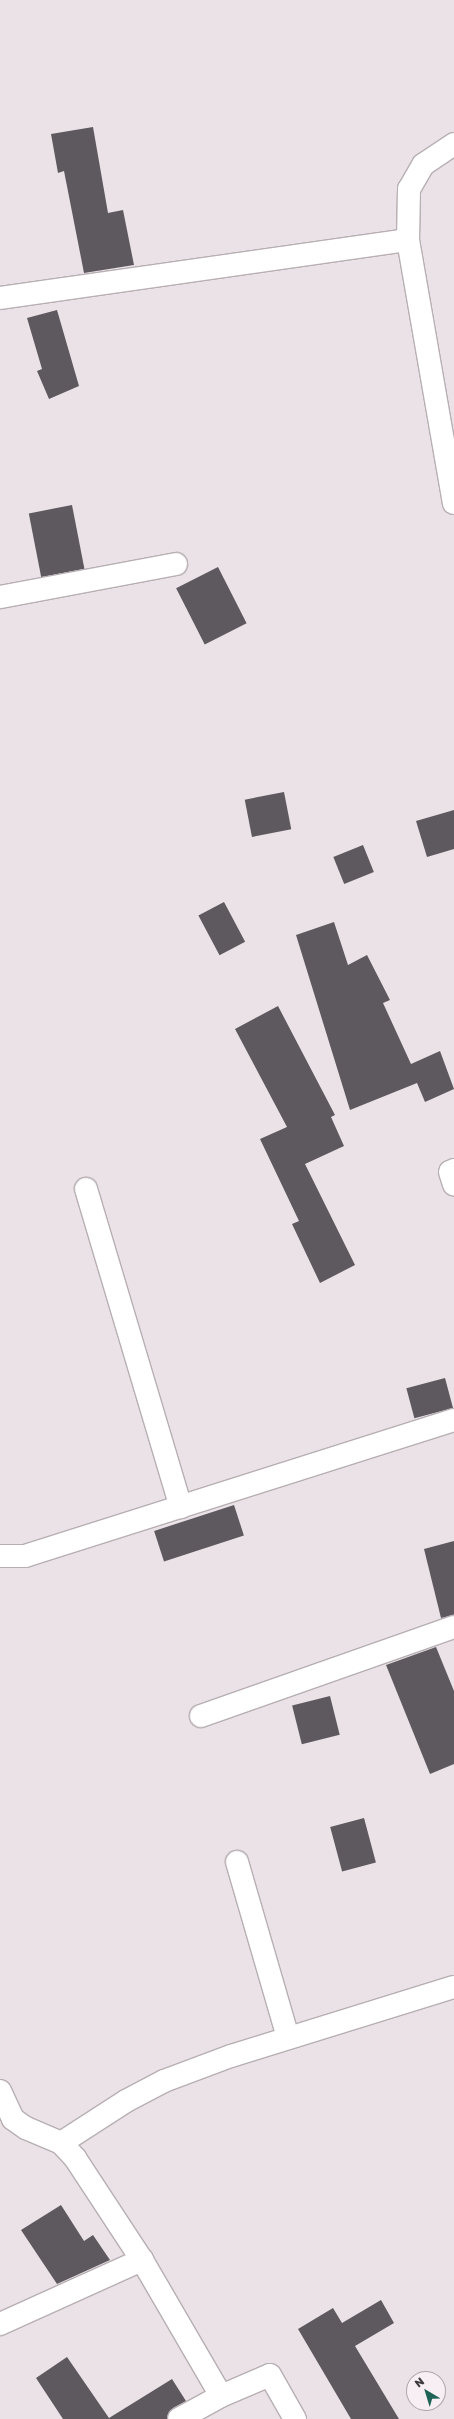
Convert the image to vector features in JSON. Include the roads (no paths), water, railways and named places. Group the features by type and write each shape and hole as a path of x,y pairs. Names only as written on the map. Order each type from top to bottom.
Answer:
{"street":[{"path":"454,144 423,165 408,189 408,240 454,503"},
{"path":"0,298 408,240"},
{"path":"0,597 176,564"},
{"path":"454,1170 450,1172 454,1184"},
{"path":"86,1189 181,1507"},
{"path":"0,1556 25,1556 454,1420"},
{"path":"201,1716 454,1626"},
{"path":"237,1862 288,2038"},
{"path":"62,2143 126,2101 164,2081 288,2038 454,1987"},
{"path":"0,2090 13,2119 26,2128 62,2143 75,2158 142,2260 221,2396"},
{"path":"0,2324 142,2260"},
{"path":"179,2419 221,2396 270,2375 295,2419"}]}
